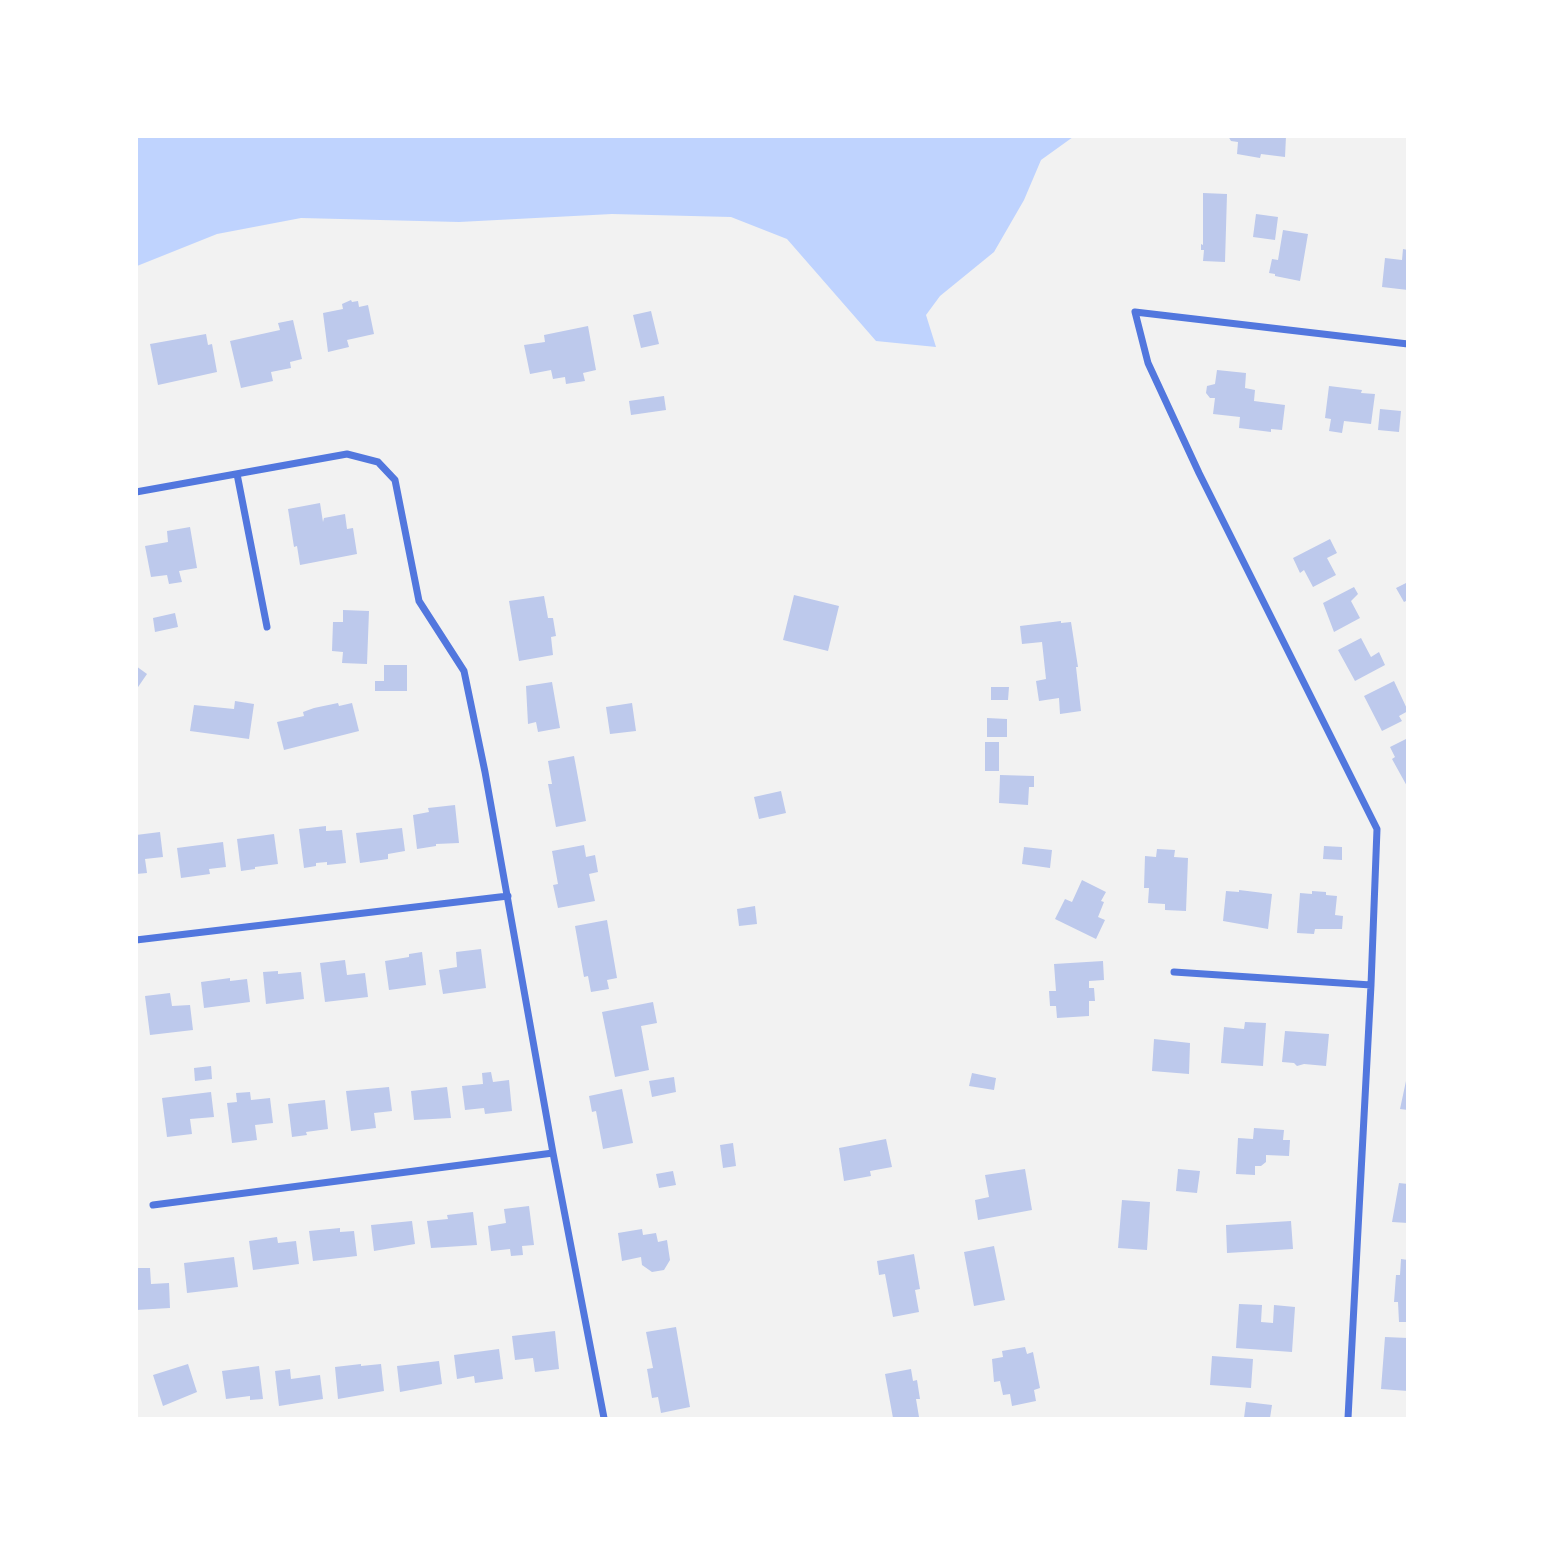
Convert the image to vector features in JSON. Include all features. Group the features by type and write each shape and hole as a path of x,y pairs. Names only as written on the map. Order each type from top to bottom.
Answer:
{"street":[{"path":"1348,1419 1377,829 1148,363 1135,312 1408,344"},
{"path":"136,492 347,454 378,462 395,480 419,601 464,671 508,896 552,1153 604,1419"},
{"path":"237,474 267,627"},
{"path":"136,940 508,896"},
{"path":"1174,972 1371,985"},
{"path":"153,1205 552,1153"}],"water":[{"path":"137,136 1073,137 1041,160 1024,200 994,252 940,296 926,315 936,347 876,341 787,239 731,217 612,214 459,222 301,218 217,234 137,266"}],"building":[{"path":"1228,136 1286,136 1285,157 1261,154 1260,158 1237,154 1238,142 1231,141"},
{"path":"1203,193 1227,194 1225,262 1203,261"},
{"path":"1256,214 1278,217 1275,240 1253,237"},
{"path":"1283,230 1308,234 1300,281 1269,273 1272,259 1278,260"},
{"path":"1403,249 1408,250 1408,290 1382,287 1385,258 1402,260"},
{"path":"351,300 358,301 359,307 368,305 374,334 347,340 349,347 328,352 323,313 343,309 342,304"},
{"path":"651,311 659,344 641,348 633,315"},
{"path":"293,320 302,359 290,362 291,368 271,372 273,381 241,388 230,341 280,330 278,323"},
{"path":"588,326 596,370 583,373 585,381 566,384 565,377 553,379 551,370 530,374 524,345 545,342 544,335"},
{"path":"206,334 208,345 212,344 217,372 158,385 150,344"},
{"path":"1217,370 1246,373 1245,388 1255,390 1254,401 1285,405 1282,430 1271,429 1271,432 1239,428 1240,417 1213,414 1215,398 1210,398 1206,393 1207,386 1215,384"},
{"path":"1329,386 1375,394 1371,424 1344,421 1342,433 1329,431 1331,419 1325,418"},
{"path":"664,396 666,410 631,415 629,401"},
{"path":"1380,409 1401,411 1399,432 1378,430"},
{"path":"320,503 323,522 324,518 345,514 347,529 353,528 357,554 300,565 288,509"},
{"path":"190,527 197,568 179,571 182,582 169,584 167,575 151,577 145,546 168,542 167,531"},
{"path":"1330,539 1337,553 1327,558 1336,575 1313,587 1304,570 1300,573 1293,558"},
{"path":"1408,582 1408,600 1404,602 1396,588"},
{"path":"1354,587 1358,594 1351,601 1360,618 1334,632 1323,603"},
{"path":"794,595 839,606 828,651 783,640"},
{"path":"544,596 548,618 553,618 556,636 551,637 553,655 519,661 509,601"},
{"path":"343,610 369,611 367,664 342,663 343,652 332,651 333,622 343,622"},
{"path":"175,613 178,627 155,632 153,618"},
{"path":"1071,622 1081,711 1060,714 1059,698 1039,701 1036,681 1046,679 1042,642 1022,644 1020,626"},
{"path":"1361,638 1371,657 1379,652 1385,665 1355,681 1338,650"},
{"path":"384,665 407,665 407,691 375,691 375,681 384,681"},
{"path":"136,666 147,674 136,690"},
{"path":"1394,681 1408,711 1399,716 1402,721 1382,731 1364,696"},
{"path":"552,682 560,728 538,732 536,722 528,724 526,686"},
{"path":"991,687 1009,687 1008,700 991,700"},
{"path":"235,701 254,704 249,739 190,731 194,705 234,709"},
{"path":"338,703 339,706 352,703 359,731 284,750 277,722 304,716 303,712 314,708"},
{"path":"632,703 636,731 610,734 606,707"},
{"path":"987,718 1007,719 1007,737 987,737"},
{"path":"1408,738 1408,788 1392,759 1395,757 1390,747"},
{"path":"985,742 999,742 999,771 985,771"},
{"path":"574,756 586,821 556,827 548,784 552,784 548,761"},
{"path":"1000,775 1034,776 1034,787 1029,787 1028,805 999,803"},
{"path":"781,791 786,813 759,819 754,797"},
{"path":"455,805 459,843 436,844 417,849 413,815 429,812 428,808"},
{"path":"326,826 326,831 342,830 346,863 316,863 316,866 304,868 299,829"},
{"path":"402,828 405,851 388,854 388,859 360,863 356,833"},
{"path":"160,832 163,857 145,859 147,873 136,874 136,835"},
{"path":"274,834 278,864 241,871 237,839"},
{"path":"223,842 226,867 209,869 210,874 181,878 177,848"},
{"path":"584,845 586,857 595,855 598,872 589,874 595,901 558,908 553,885 558,884 552,851"},
{"path":"1324,846 1342,847 1342,860 1323,859"},
{"path":"1024,847 1052,850 1050,868 1022,864"},
{"path":"1157,849 1175,850 1174,857 1188,858 1186,911 1165,910 1165,904 1148,903 1149,888 1144,888 1145,856 1156,857"},
{"path":"1082,880 1106,892 1098,917 1105,920 1096,939 1055,919 1065,899 1072,902"},
{"path":"1226,891 1272,894 1268,929 1223,921"},
{"path":"1312,891 1337,896 1335,915 1343,916 1342,929 1315,929 1314,934 1297,933 1300,893 1312,894"},
{"path":"755,906 757,924 739,926 737,909"},
{"path":"607,920 617,978 607,980 609,989 591,992 588,976 584,977 575,926"},
{"path":"481,949 486,988 443,994 439,970 457,967 456,952"},
{"path":"422,952 426,985 389,990 385,961"},
{"path":"345,960 347,975 365,973 368,997 325,1002 320,963"},
{"path":"1103,961 1104,980 1089,981 1089,988 1094,988 1095,1001 1089,1001 1089,1016 1057,1018 1056,1006 1050,1006 1049,991 1056,991 1054,964"},
{"path":"278,971 278,974 301,972 304,999 266,1004 263,972"},
{"path":"230,978 230,981 247,979 250,1002 204,1008 201,982"},
{"path":"170,993 172,1006 190,1005 193,1030 150,1035 145,996"},
{"path":"653,1002 657,1023 641,1026 649,1070 615,1077 602,1012"},
{"path":"1245,1022 1266,1023 1263,1066 1221,1063 1224,1027 1244,1029"},
{"path":"1285,1031 1329,1034 1326,1066 1297,1066 1294,1063 1282,1062"},
{"path":"1154,1039 1190,1043 1189,1074 1152,1071"},
{"path":"211,1066 212,1079 195,1081 194,1068"},
{"path":"491,1072 493,1082 509,1080 512,1111 485,1114 484,1108 465,1110 462,1086 483,1084 482,1073"},
{"path":"972,1073 996,1078 994,1090 969,1086"},
{"path":"674,1077 676,1092 652,1097 649,1081"},
{"path":"1408,1081 1408,1110 1400,1109"},
{"path":"389,1087 392,1111 374,1113 376,1128 351,1131 346,1091"},
{"path":"447,1087 451,1118 414,1120 411,1091"},
{"path":"622,1089 633,1143 603,1149 596,1111 592,1112 589,1096"},
{"path":"211,1092 214,1117 190,1119 192,1134 167,1137 162,1098"},
{"path":"250,1092 251,1100 270,1098 273,1123 255,1125 257,1140 232,1143 227,1103 237,1102 236,1093"},
{"path":"325,1100 328,1129 292,1137 288,1104"},
{"path":"1254,1128 1284,1130 1283,1140 1290,1140 1289,1156 1266,1155 1266,1162 1255,1166 1255,1175 1236,1174 1238,1138 1253,1139"},
{"path":"886,1139 892,1167 870,1171 871,1176 844,1181 839,1148"},
{"path":"733,1143 736,1166 723,1168 720,1145"},
{"path":"1025,1169 1032,1210 978,1220 975,1200 989,1197 985,1175"},
{"path":"1178,1169 1200,1171 1197,1193 1176,1191"},
{"path":"673,1171 676,1185 659,1188 656,1174"},
{"path":"1399,1183 1408,1184 1408,1223 1392,1222"},
{"path":"1122,1200 1150,1202 1147,1250 1118,1248"},
{"path":"529,1206 534,1245 522,1246 523,1255 511,1256 510,1249 491,1251 488,1226 506,1223 504,1209"},
{"path":"473,1212 477,1245 431,1248 427,1221"},
{"path":"412,1221 415,1244 374,1251 371,1225"},
{"path":"1291,1221 1293,1249 1227,1253 1226,1225"},
{"path":"340,1228 340,1232 354,1231 357,1256 313,1261 309,1231"},
{"path":"642,1229 643,1235 656,1233 658,1242 667,1240 670,1260 664,1270 652,1272 642,1265 641,1257 622,1261 618,1233"},
{"path":"277,1237 278,1243 296,1241 299,1264 253,1270 249,1241"},
{"path":"994,1246 1005,1300 974,1306 964,1252"},
{"path":"914,1254 920,1289 915,1290 919,1312 893,1317 885,1274 879,1275 877,1261"},
{"path":"234,1257 238,1287 187,1293 184,1263"},
{"path":"1401,1259 1408,1260 1408,1322 1399,1322 1398,1302 1394,1302 1396,1275 1400,1275"},
{"path":"136,1268 150,1268 151,1284 169,1283 170,1308 136,1310"},
{"path":"1239,1304 1262,1305 1261,1322 1273,1323 1274,1305 1295,1307 1292,1352 1236,1348"},
{"path":"676,1327 690,1407 661,1413 658,1397 652,1398 647,1369 653,1368 646,1332"},
{"path":"555,1331 559,1369 535,1372 533,1358 515,1360 512,1336"},
{"path":"1385,1337 1408,1338 1408,1391 1381,1389"},
{"path":"1025,1347 1027,1354 1033,1352 1040,1388 1034,1390 1036,1401 1012,1406 1010,1394 1003,1395 1000,1381 994,1382 992,1359 1003,1357 1002,1351"},
{"path":"499,1349 503,1379 475,1383 474,1376 457,1379 454,1355"},
{"path":"1212,1356 1253,1359 1251,1388 1210,1385"},
{"path":"439,1361 442,1384 400,1392 397,1366"},
{"path":"188,1364 197,1392 163,1406 153,1375"},
{"path":"381,1364 384,1391 338,1399 335,1367"},
{"path":"259,1366 263,1399 250,1400 250,1396 226,1399 222,1371"},
{"path":"290,1369 291,1379 320,1375 323,1399 279,1406 275,1371"},
{"path":"911,1369 913,1381 917,1380 919,1417 893,1418 885,1374"},
{"path":"1246,1402 1272,1405 1270,1418 1244,1418"}]}
